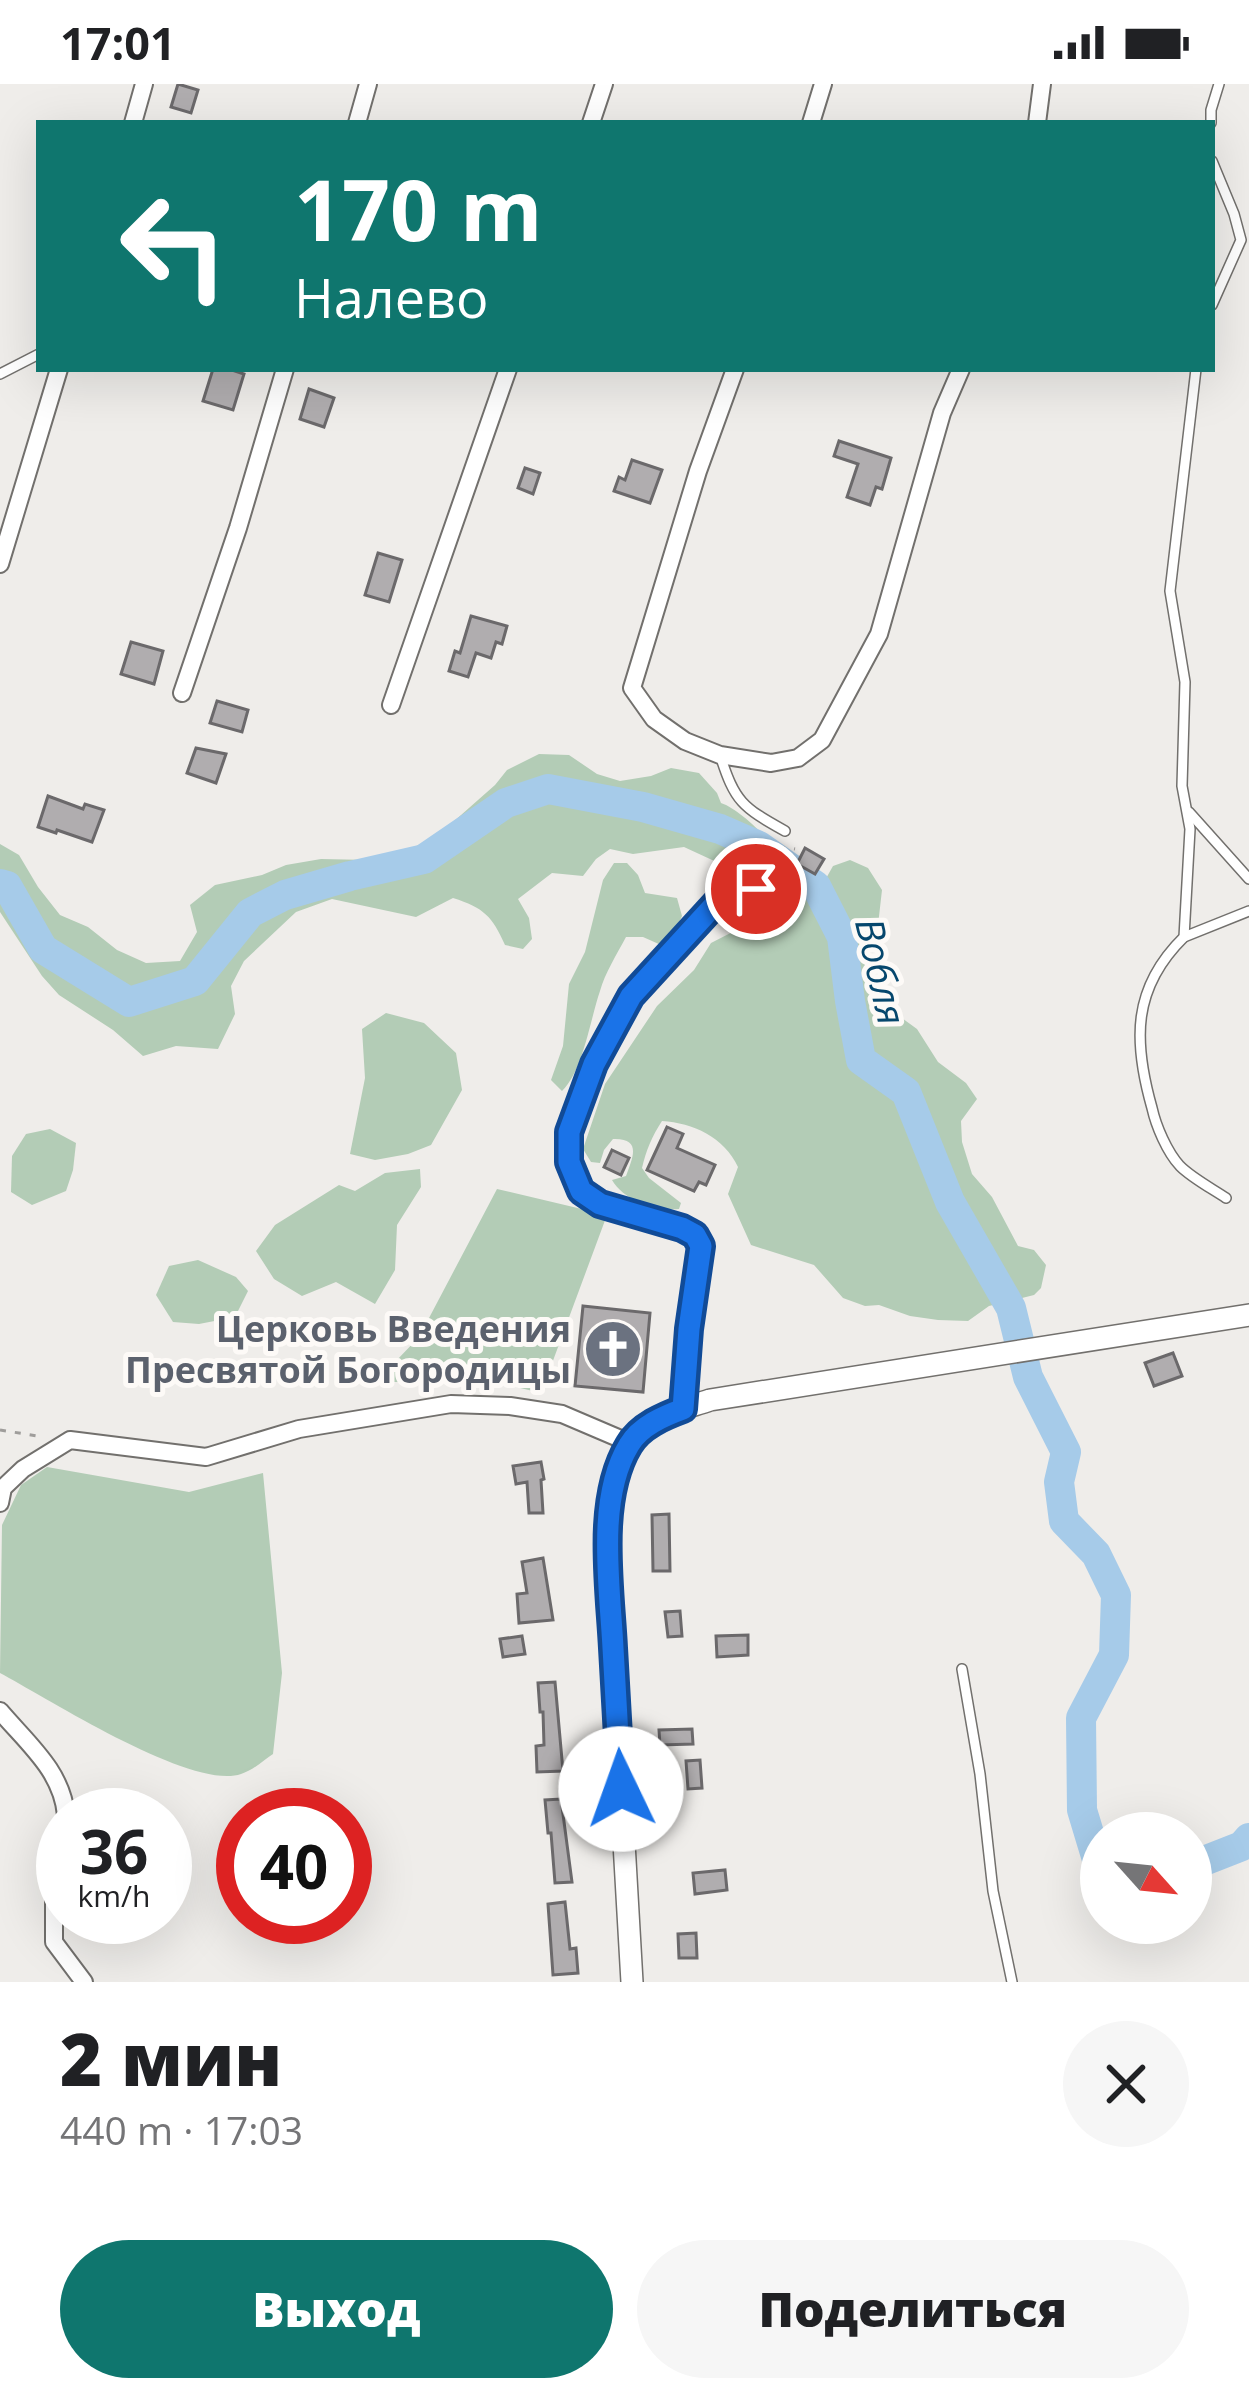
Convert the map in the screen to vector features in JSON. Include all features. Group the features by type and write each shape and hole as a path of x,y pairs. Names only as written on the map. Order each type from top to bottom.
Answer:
{"street":[{"path":"134,120 145,84"},
{"path":"358,120 368,84"},
{"path":"592,120 604,84"},
{"path":"812,120 823,84"},
{"path":"1037,120 1042,84"},
{"path":"0,564 57,372"},
{"path":"182,693 284,372"},
{"path":"391,705 507,372"},
{"path":"734,372 698,471 632,688 654,718 685,741 720,755 771,763 798,758 822,740 879,634 942,413 960,372"},
{"path":"632,1982 608,1564 616,1478 630,1442 661,1417 710,1400 1249,1315"},
{"path":"0,1503 4,1488 23,1469 70,1440 206,1457 299,1429 451,1404 562,1414 630,1442"},
{"path":"0,1711 42,1757 61,1788"},
{"path":"56,1944 84,1982"}],"lane":[{"path":"1211,120 1219,84"},
{"path":"1215,168 1241,240 1215,298"},
{"path":"0,374 36,356"},
{"path":"1184,937 1190,829 1182,786 1185,682 1170,591 1196,372"},
{"path":"720,755 730,787 743,806 785,831"},
{"path":"1186,808 1249,879"},
{"path":"683,1409 701,1246 695,1235 682,1228 600,1204 581,1191 569,1162 569,1132 594,1064 631,996 718,901 756,889"},
{"path":"1226,1198 1178,1165 1155,1122 1138,1038 1147,992 1165,955 1184,937 1249,911"},
{"path":"962,1669 993,1891 1012,1982"}],"path":[{"path":"767,874 780,850 795,849"},
{"path":"0,1430 70,1440"}],"green space":[{"path":"539,754 569,755 597,774 620,781 671,768 699,773 721,803 748,820 769,843 754,873 736,871 684,847 633,854 610,849 583,876 552,873 518,899 529,918 532,939 523,949 505,945 486,914 453,898 416,917 332,899 296,912 244,961 231,986 235,1014 218,1049 176,1046 143,1056 59,995 0,912 0,844 19,855 60,915 146,963 180,961 197,932 190,905 215,885 286,865 321,859 370,860 402,852 435,838 507,770"},
{"path":"850,860 868,868 882,890 878,925 864,959 874,992 917,1029 938,1062 966,1083 977,1099 961,1121 972,1174 992,1197 1018,1246 1034,1250 1046,1265 1041,1288 1034,1295 989,1306 968,1321 865,1306 843,1298 814,1265 751,1245 728,1194 738,1167 725,1147 696,1129 662,1121 642,1168 681,1203 679,1209 641,1203 617,1187 612,1180 626,1176 633,1156 628,1142 613,1139 600,1163 591,1162 583,1149 605,1084 657,1006 694,970 711,943 752,922 787,884 804,887 824,882 833,866"},
{"path":"614,863 627,863 645,893 677,898 682,916 673,935 661,945 643,937 626,937 602,984 575,1071 562,1091 551,1080 563,1046 569,984 585,952 603,880"},
{"path":"386,1013 424,1023 456,1053 462,1090 431,1145 375,1160 350,1154 365,1078 362,1029"},
{"path":"50,1129 76,1143 73,1170 66,1191 32,1205 11,1192 12,1156 26,1134"},
{"path":"420,1169 421,1187 397,1225 395,1270 375,1304 336,1282 302,1296 274,1279 256,1251 275,1225 339,1185 355,1191 385,1173"},
{"path":"497,1189 607,1215 541,1393 495,1382 388,1382 395,1362 419,1337"},
{"path":"198,1260 236,1277 248,1291 235,1317 199,1324 173,1322 156,1295 169,1266"},
{"path":"47,1467 189,1492 263,1473 282,1673 273,1754 254,1768 219,1776 189,1769 120,1739 0,1673 2,1525 21,1485"}],"building":[{"path":"178,84 198,90 191,113 171,107"},
{"path":"212,372 244,374 233,410 203,401"},
{"path":"309,389 334,398 324,427 300,419"},
{"path":"839,441 891,458 882,489 876,487 870,505 847,497 858,464 834,456"},
{"path":"632,460 662,470 650,503 614,491 619,477 625,480"},
{"path":"525,468 540,473 533,494 518,488"},
{"path":"378,553 402,560 389,602 365,595"},
{"path":"471,616 507,626 491,658 476,653 468,677 449,671"},
{"path":"131,642 163,651 154,684 121,674"},
{"path":"217,701 248,710 242,732 210,723"},
{"path":"196,748 226,754 216,783 187,773"},
{"path":"48,796 83,809 85,804 104,810 92,842 38,827"},
{"path":"805,848 824,859 815,874 797,864"},
{"path":"667,1127 683,1134 677,1148 715,1165 706,1185 699,1182 694,1191 647,1170"},
{"path":"612,1150 629,1158 621,1175 604,1167"},
{"name":"Церковь Введения Пресвятой Богородицы","path":"583,1306 650,1313 643,1392 575,1386"},
{"path":"1173,1353 1182,1376 1154,1386 1145,1363"},
{"path":"541,1462 543,1513 529,1513 527,1482 516,1484 513,1466"},
{"path":"669,1514 670,1571 653,1571 652,1515"},
{"path":"543,1558 553,1620 519,1623 517,1594 527,1593 522,1562"},
{"path":"680,1611 682,1636 668,1637 665,1612"},
{"path":"748,1635 748,1655 717,1657 716,1636"},
{"path":"522,1636 525,1654 503,1657 500,1639"},
{"path":"555,1682 563,1771 537,1772 536,1746 544,1745 538,1683"},
{"path":"692,1729 693,1744 660,1745 659,1730"},
{"path":"700,1760 702,1788 688,1789 686,1761"},
{"path":"561,1799 572,1882 555,1883 545,1800"},
{"path":"725,1870 727,1890 695,1894 693,1873"},
{"path":"565,1902 578,1973 553,1975 548,1904"},
{"path":"696,1933 697,1958 679,1958 678,1934"}],"waterway":[{"name":"Вобля","path":"0,884 7,886 43,949 129,1002 195,981 250,913 285,895 424,859 506,803 548,789 643,807 720,829 759,846 816,886 842,937 861,1060 906,1092 950,1202 1011,1308 1028,1377 1066,1452 1059,1482 1064,1521 1096,1554 1116,1595 1114,1655 1081,1718 1083,1812"},
{"name":"Вобля","path":"1212,1858 1242,1846 1249,1838"}],"place":[{"name":"Церковь Введения Пресвятой Богородицы","path":"613,1349"}],"route":[{"path":"621,1789 609,1520 616,1478 630,1442 661,1417 683,1409 701,1246 695,1235 682,1228 600,1204 581,1191 569,1162 569,1132 594,1064 631,996 718,901 756,889"}]}
